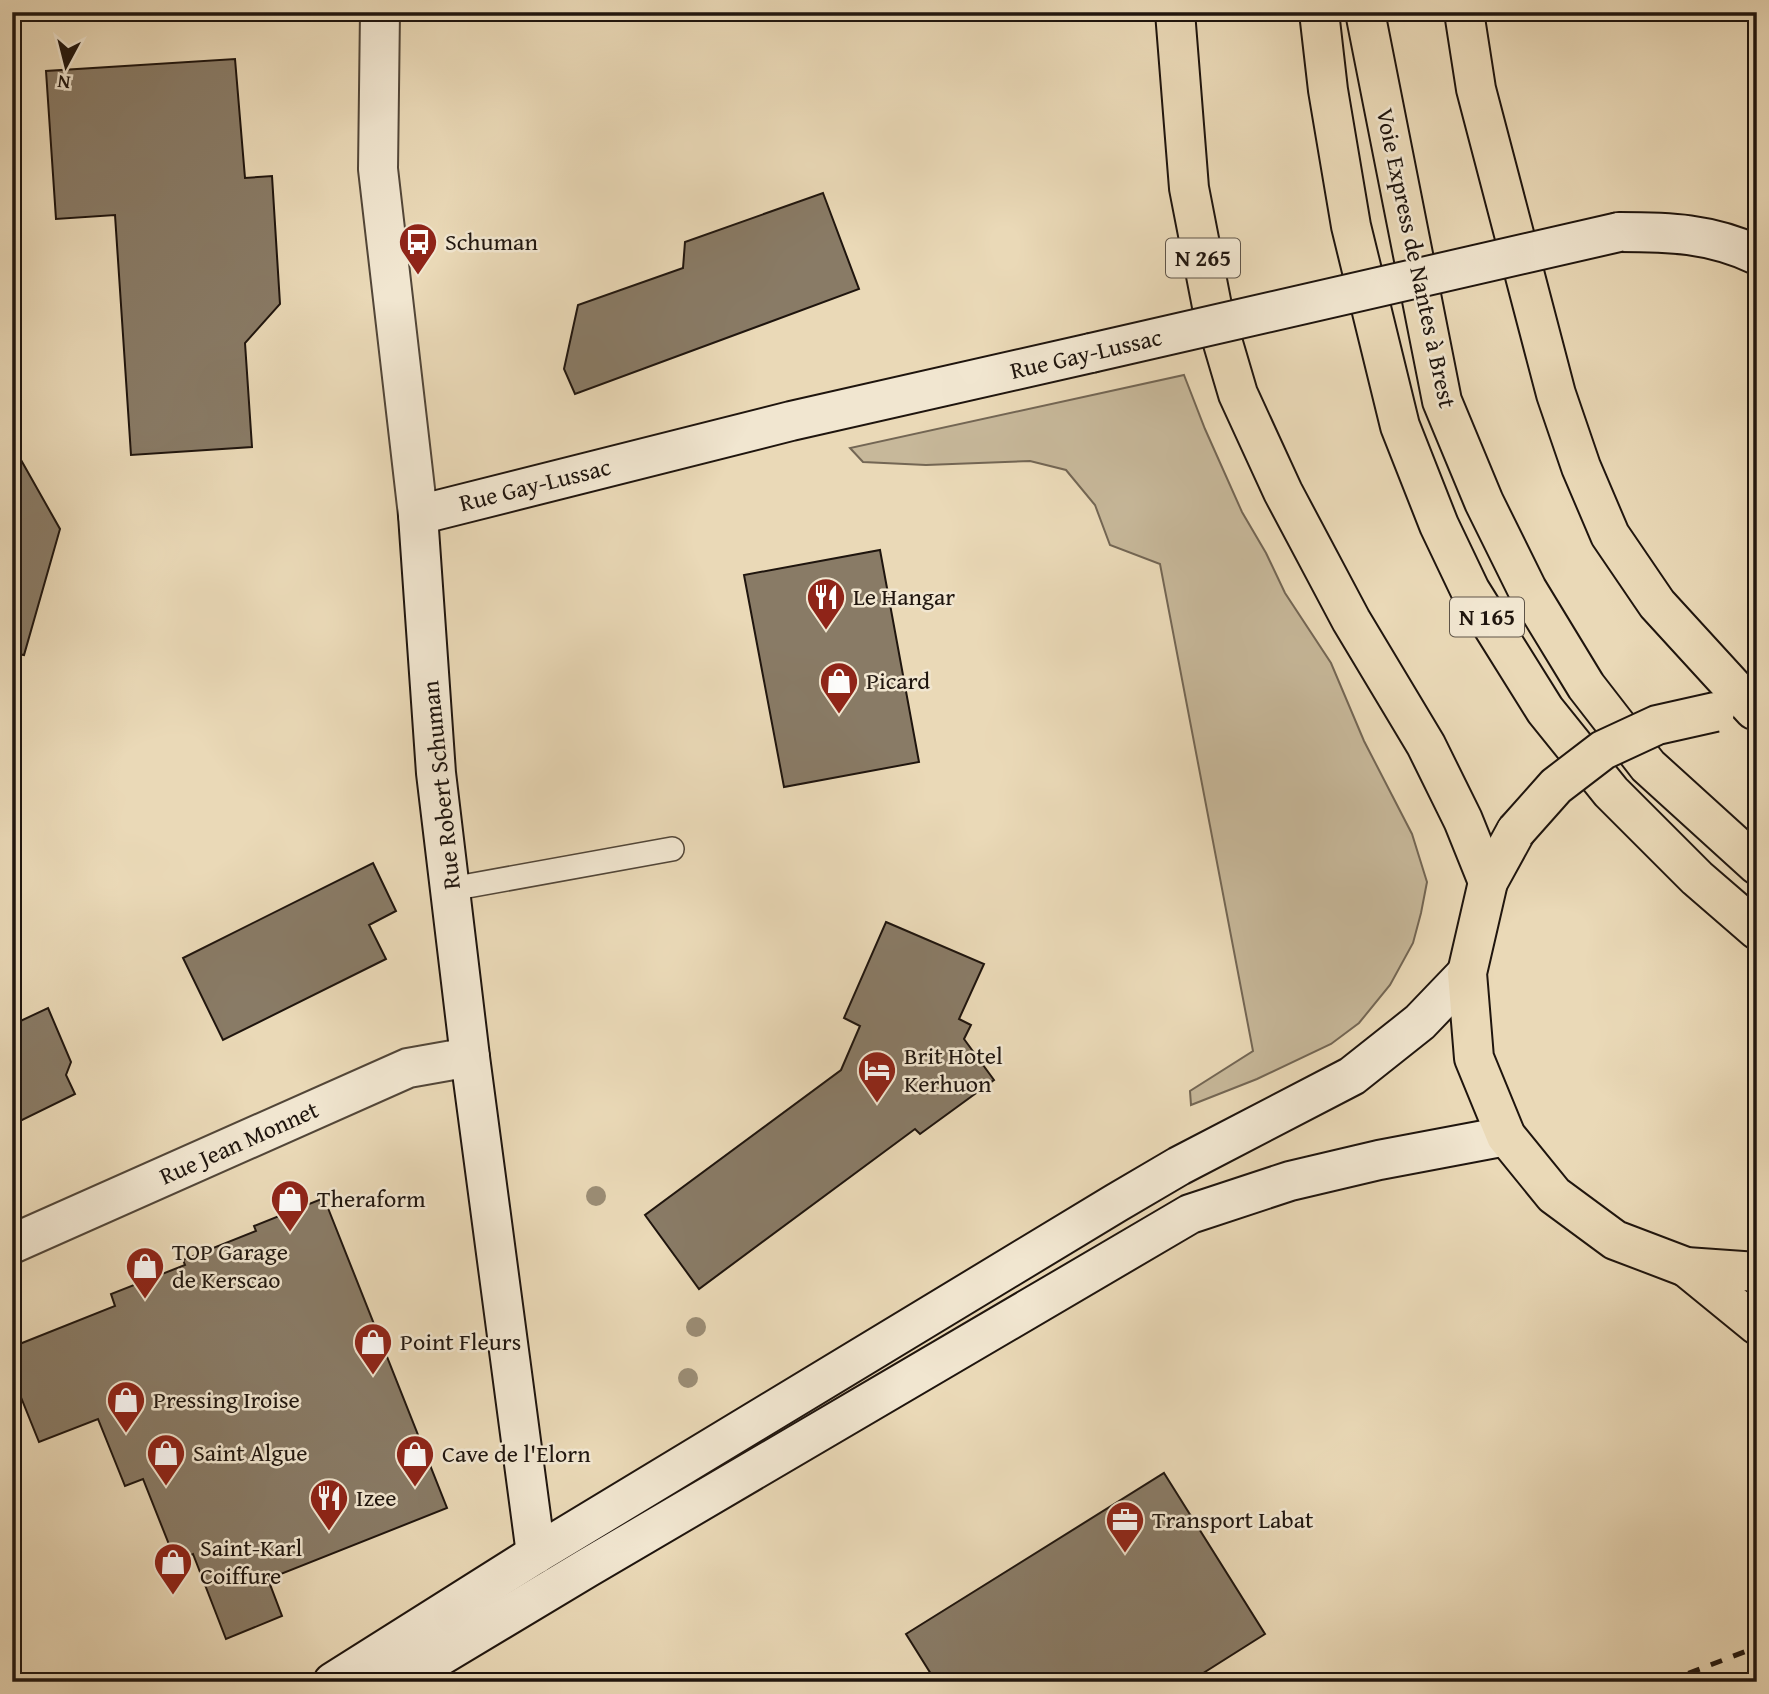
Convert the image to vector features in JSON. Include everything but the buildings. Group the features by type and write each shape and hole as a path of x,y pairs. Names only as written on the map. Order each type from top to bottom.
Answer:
{"highway":[{"name":"N 265","path":"1175,12 1189,188 1212,306 1238,394 1283,492 1351,620 1426,745 1463,820 1488,882"},
{"name":"Voie Express de Nantes à Brest","path":"1319,12 1328,90 1351,226 1400,426 1444,536 1470,590 1545,710 1611,792 1697,877 1757,930"},
{"name":"Voie Express de Nantes à Brest","path":"1365,12 1442,401 1484,502 1527,589 1586,686 1648,765 1757,865"},
{"path":"1464,12 1476,89 1556,394 1581,467 1609,535 1657,604 1756,710"},
{"path":"1756,710 1715,712 1657,725 1603,750 1556,786 1516,831 1488,882 1466,973 1474,1058 1506,1136 1554,1195 1615,1240 1686,1267 1757,1272"},
{"path":"1686,1267 1757,1325"}],"street":[{"name":"Rue Robert Schuman","path":"380,12 378,169 418,514 436,774 470,1057 536,1554"},
{"name":"Rue Gay-Lussac","path":"418,514 791,421 1619,232 1679,232 1739,246 1757,255"},
{"path":"333,1682 536,1554 1116,1203 1179,1166 1352,1076 1420,1022 1466,973"},
{"name":"Rue Jean Monnet","path":"12,1244 408,1068 470,1057"},
{"path":"397,1682 1190,1214 1290,1181 1379,1160 1506,1136"}],"lane":[{"path":"451,889 672,849"}],"shaded area":[{"path":"1184,375 1242,512 1285,593 1331,663 1364,741 1412,834 1427,882 1413,943 1390,985 1359,1023 1331,1044 1257,1079 1191,1105 1190,1091 1253,1051 1160,564 1110,545 1095,505 1066,470 1030,461 926,465 863,462 850,448"}],"railway":[{"path":"1666,1682 1757,1647"},
{"path":"1747,1682 1757,1678"}],"place":[{"name":"Schuman","path":"418,276"},
{"name":"Le Hangar","path":"826,631"},
{"name":"Picard","path":"839,715"},
{"name":"Brit Hotel Kerhuon","path":"877,1104"},
{"name":"Theraform","path":"290,1233"},
{"name":"TOP Garage de Kerscao","path":"145,1300"},
{"name":"Point Fleurs","path":"373,1376"},
{"name":"Pressing Iroise","path":"126,1434"},
{"name":"Saint Algue","path":"166,1487"},
{"name":"Cave de l'Elorn","path":"415,1488"},
{"name":"Izee","path":"329,1532"},
{"name":"Transport Labat","path":"1125,1554"},
{"name":"Saint-Karl Coiffure","path":"173,1596"}]}
